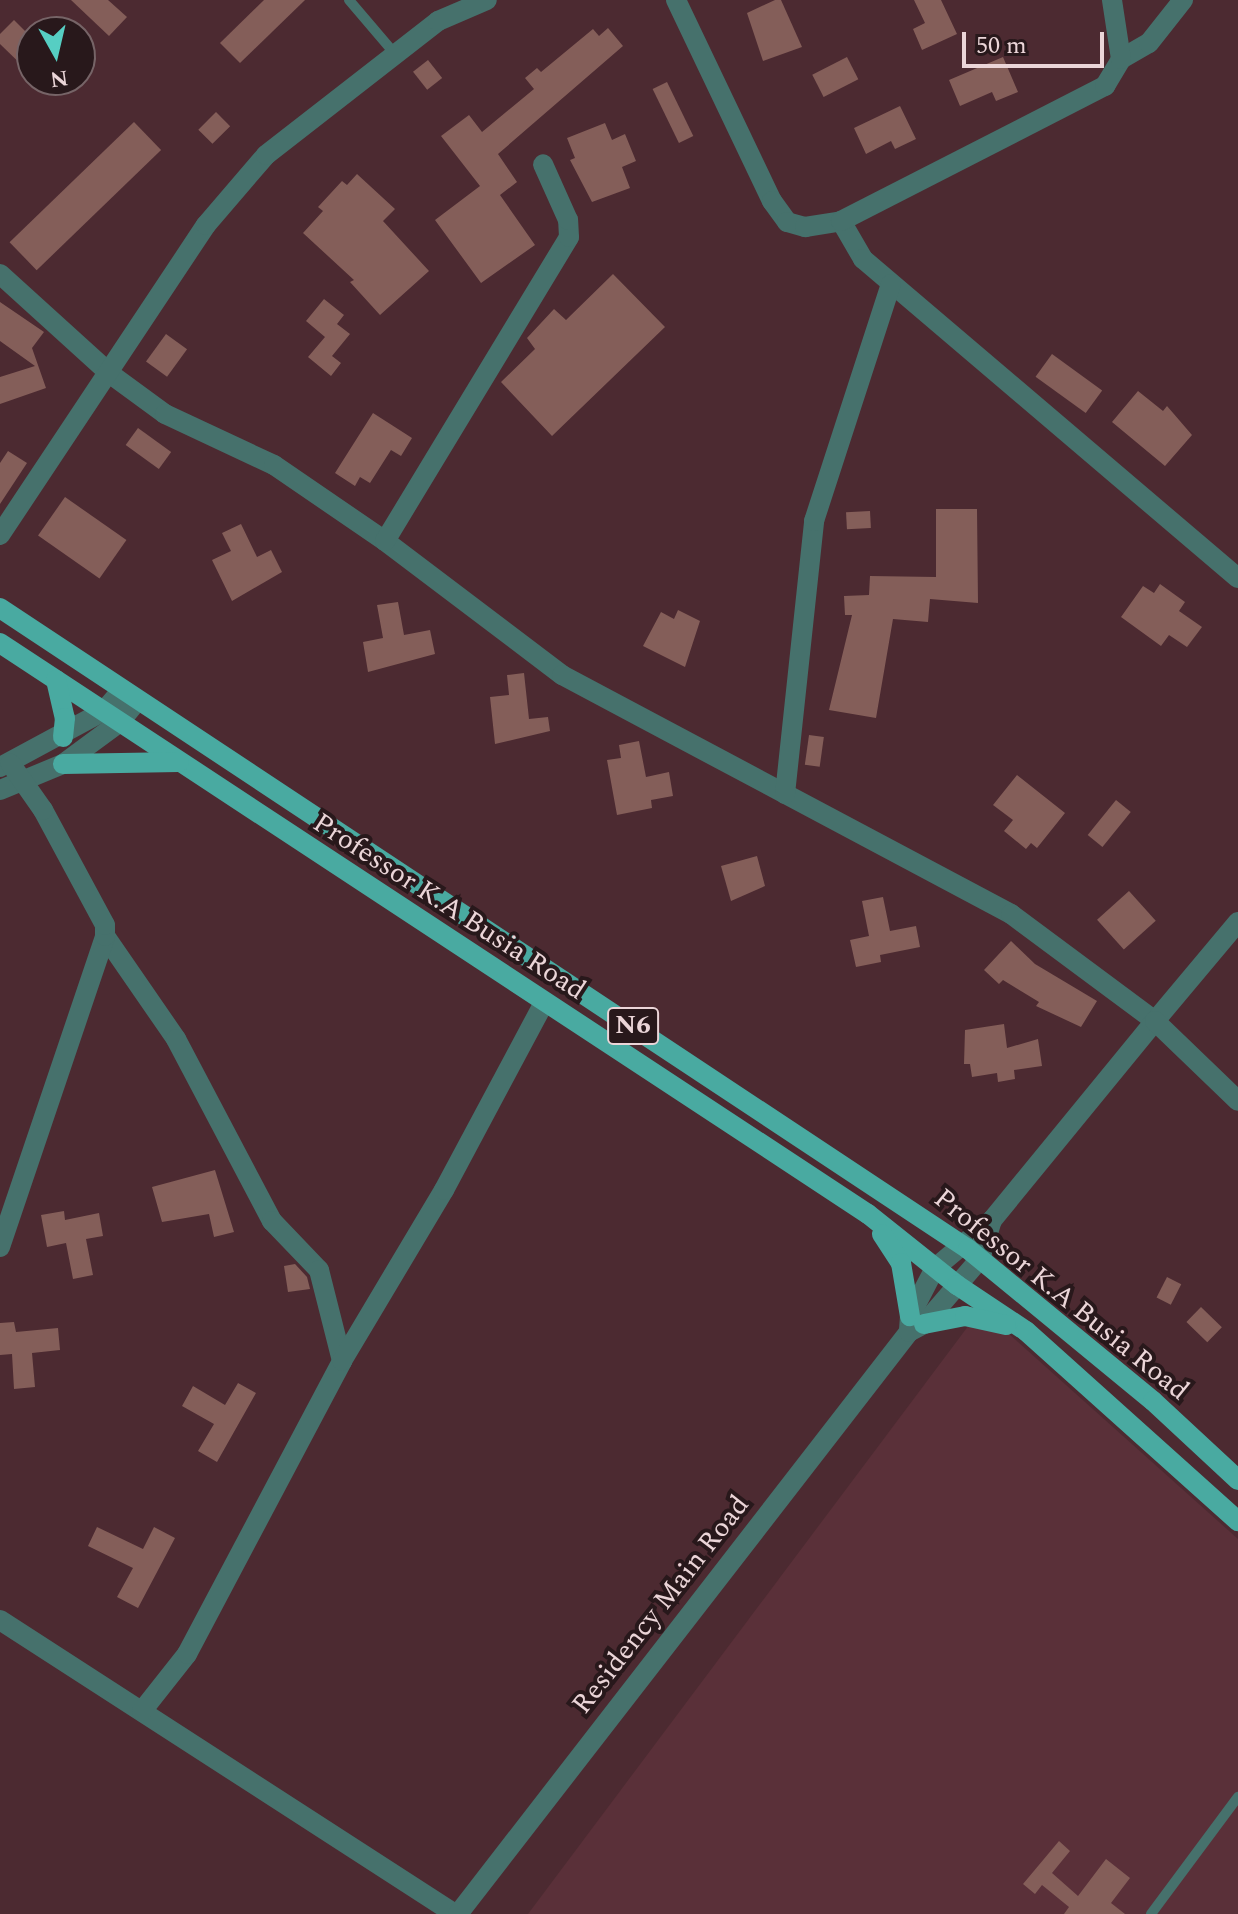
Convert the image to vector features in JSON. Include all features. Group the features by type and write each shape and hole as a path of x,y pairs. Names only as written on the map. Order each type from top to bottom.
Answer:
{"main road":[{"name":"Professor K.A Busia Road","path":"0,608 128,697 959,1243 1153,1401 1238,1480"},
{"name":"Professor K.A Busia Road","path":"0,643 868,1214 957,1285 1026,1331 1238,1521"},
{"path":"56,680 65,718 63,737"},
{"path":"63,764 128,759 181,762"},
{"path":"868,1214 901,1263 915,1324 965,1316 1026,1331"}],"street":[{"path":"0,535 206,225 266,155 438,21 487,0"},
{"path":"676,0 779,213 805,227 841,221 1105,86 1121,59 1149,43 1183,0"},
{"path":"1112,0 1121,59"},
{"path":"385,541 569,237 568,220 543,164"},
{"path":"841,221 863,259 1238,578"},
{"path":"0,274 109,373 165,414 274,465 385,541 562,675 1011,914 1155,1021 1238,1101"},
{"path":"785,794 814,521 891,284"},
{"path":"0,790 63,764 112,717 128,697"},
{"path":"112,717 5,765 23,781 91,898 105,936 176,1039 272,1221 319,1270 342,1361"},
{"path":"915,1324 935,1268 959,1243 992,1220 1238,922"},
{"path":"0,1247 105,936"},
{"path":"142,1711 187,1654 342,1361 444,1190 544,1003"},
{"path":"915,1324 980,1259 992,1220"},
{"name":"Residency Main Road","path":"456,1914 915,1324"},
{"path":"0,1620 456,1914"}],"lane":[{"path":"349,0 395,54"},
{"path":"1151,1914 1238,1797"}],"shaded area":[{"path":"981,1309 1238,1539 1238,1914 528,1914"}],"building":[{"path":"71,0 108,0 127,17 109,36 96,24 96,16 88,16"},
{"path":"264,0 305,0 240,63 220,43"},
{"path":"781,0 802,47 763,61 747,13"},
{"path":"914,0 941,0 957,34 922,50 913,29 925,23"},
{"path":"14,20 16,22 16,60 0,44 0,34"},
{"path":"608,28 623,46 498,154 517,182 500,195 535,245 481,283 435,220 480,186 441,136 469,115 482,132 534,89 525,78 537,68 541,72 593,29 599,36"},
{"path":"847,57 858,79 824,97 812,75"},
{"path":"1003,57 1018,92 996,101 992,92 960,106 949,80"},
{"path":"428,60 442,78 427,90 413,72"},
{"path":"667,82 693,136 679,143 653,89"},
{"path":"900,106 916,139 895,149 891,141 866,154 854,128"},
{"path":"216,112 230,126 212,144 198,130"},
{"path":"134,122 161,150 37,270 10,242"},
{"path":"605,123 612,140 625,134 636,161 622,167 630,188 592,202 570,160 575,158 567,138"},
{"path":"357,174 395,209 383,221 429,271 380,315 350,282 354,280 303,233 323,211 318,207 342,181 347,185"},
{"path":"613,274 665,327 552,436 501,382 535,349 527,338 554,309 566,320"},
{"path":"324,299 344,315 337,324 350,334 332,356 341,363 331,376 308,357 325,337 306,321"},
{"path":"0,302 44,332 32,348 46,388 0,404 0,377 35,366 0,341"},
{"path":"166,334 187,349 167,377 146,362"},
{"path":"1052,354 1102,390 1086,413 1036,377"},
{"path":"1138,391 1163,411 1167,406 1192,435 1165,466 1112,422"},
{"path":"373,413 412,438 401,456 391,450 370,483 360,477 355,486 335,473"},
{"path":"138,428 171,452 159,469 126,445"},
{"path":"8,451 27,463 0,504 0,463"},
{"path":"65,497 126,540 99,579 38,536"},
{"path":"936,509 977,509 978,603 930,599 928,622 893,619 876,718 829,710 852,615 845,615 844,596 869,595 870,576 936,577"},
{"path":"870,511 871,528 847,529 846,512"},
{"path":"241,524 257,557 271,550 282,572 232,601 212,560 231,551 222,533"},
{"path":"1160,584 1185,602 1179,611 1202,627 1187,647 1169,635 1161,646 1121,617 1143,586 1154,593"},
{"path":"398,602 404,635 430,630 435,654 368,672 363,642 383,638 377,605"},
{"path":"678,610 700,621 685,667 643,646 661,612 674,619"},
{"path":"524,673 529,719 548,717 550,731 495,744 490,697 509,695 507,675"},
{"path":"809,735 824,737 820,767 805,765"},
{"path":"639,741 646,777 669,772 673,796 651,800 652,808 617,815 607,760 621,758 619,745"},
{"path":"1017,775 1065,813 1037,848 1031,843 1026,849 1004,831 1013,820 993,805"},
{"path":"1116,800 1131,812 1102,847 1088,835"},
{"path":"757,856 765,886 731,901 721,866"},
{"path":"1129,891 1156,921 1124,949 1097,920"},
{"path":"883,897 890,931 916,926 920,947 880,955 881,962 856,967 850,940 869,936 862,901"},
{"path":"1011,941 1035,964 1097,1001 1081,1027 1036,1006 1039,1002 1003,980 999,984 984,970"},
{"path":"1004,1024 1007,1048 1038,1039 1042,1066 1014,1070 1015,1079 998,1082 997,1073 972,1077 970,1064 964,1064 965,1030"},
{"path":"215,1170 234,1232 214,1237 209,1214 162,1222 152,1187"},
{"path":"64,1211 65,1220 99,1213 103,1236 86,1239 93,1275 73,1279 66,1243 47,1247 41,1215"},
{"path":"295,1264 307,1277 310,1289 288,1292 284,1266"},
{"path":"1167,1277 1181,1284 1171,1305 1157,1297"},
{"path":"1201,1307 1222,1327 1207,1342 1186,1322"},
{"path":"14,1322 16,1332 58,1328 60,1350 32,1353 35,1387 14,1389 12,1354 0,1355 0,1323"},
{"path":"238,1383 256,1393 217,1462 198,1451 214,1424 182,1406 193,1386 225,1405"},
{"path":"97,1527 143,1549 154,1527 175,1538 138,1608 117,1597 133,1568 88,1546"},
{"path":"1059,1841 1070,1851 1052,1873 1078,1896 1106,1859 1130,1878 1111,1903 1125,1914 1064,1914 1069,1907 1042,1885 1035,1894 1023,1884"}]}
